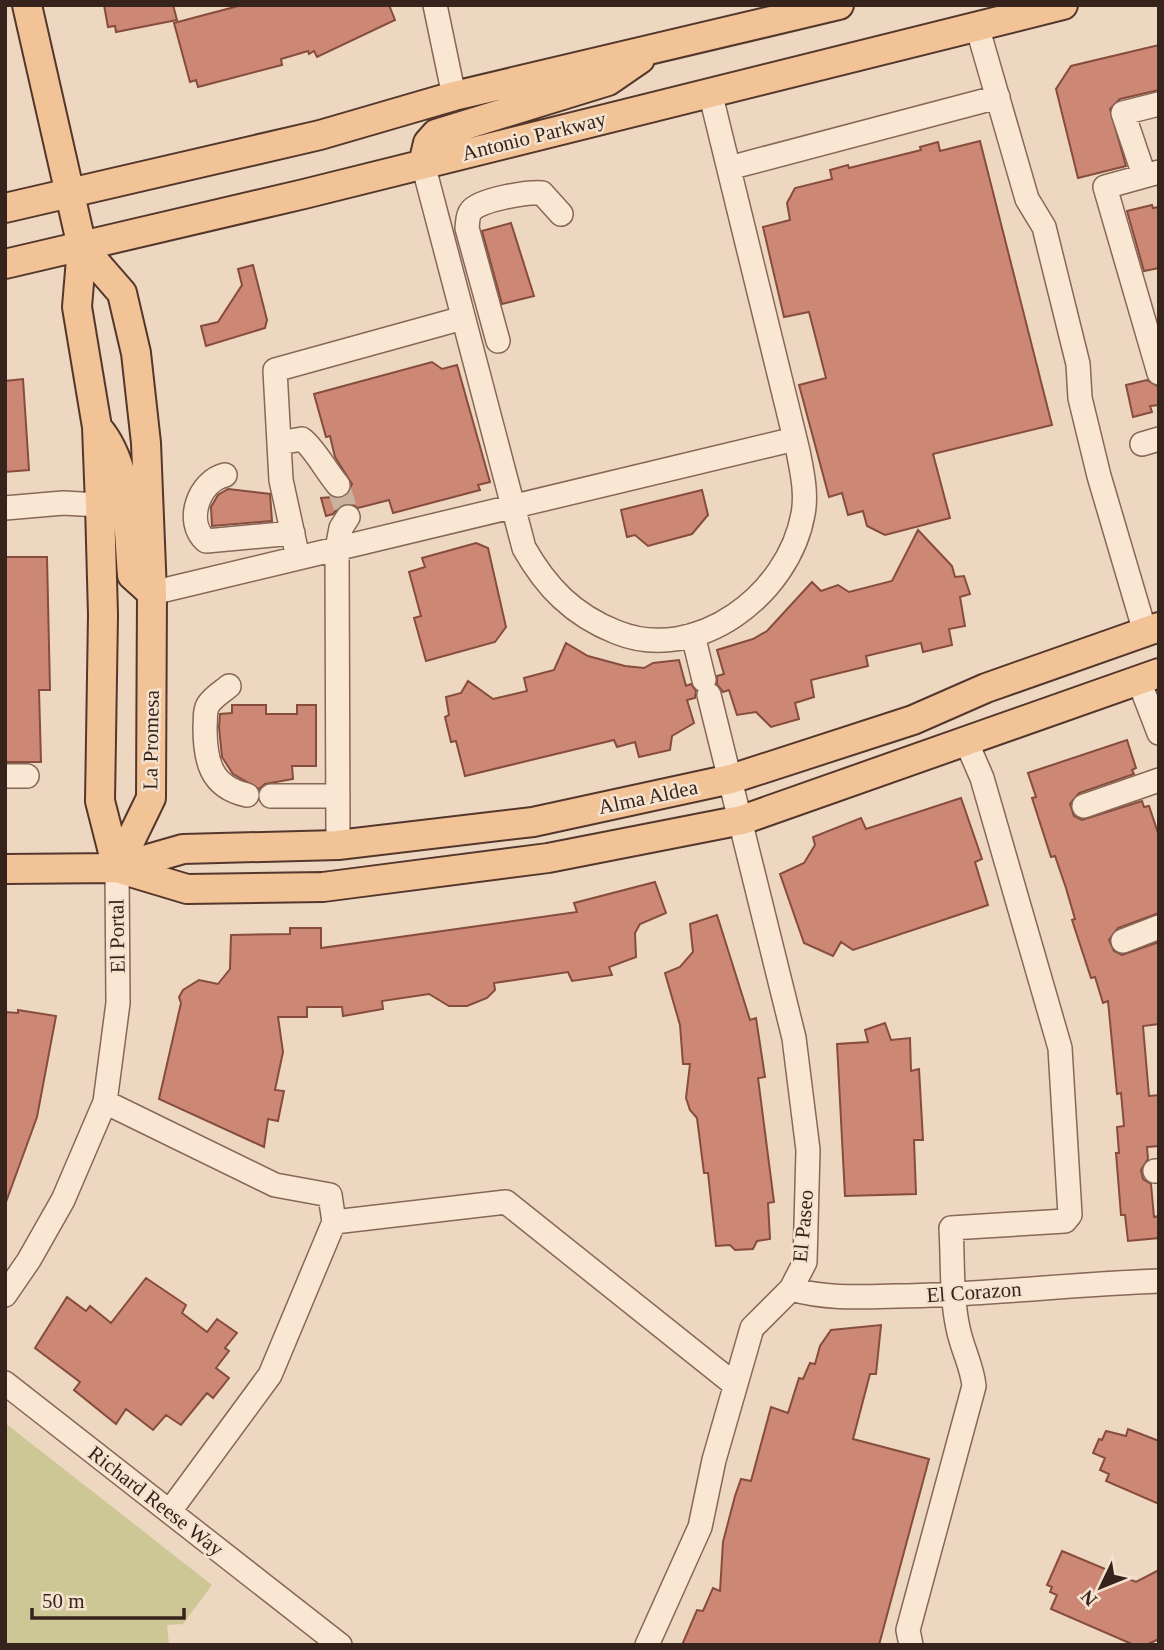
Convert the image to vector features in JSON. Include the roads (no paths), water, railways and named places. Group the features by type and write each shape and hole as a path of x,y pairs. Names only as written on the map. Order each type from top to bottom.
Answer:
{"main road":[{"path":"27,5 67,193 82,247 77,307 97,427 100,505 103,615 100,801 117,868"},
{"path":"5,208 320,135 454,96 839,5"},
{"name":"Antonio Parkway","path":"5,264 423,164 1063,5"},
{"path":"423,164 428,143 436,134 608,82 651,51"},
{"name":"La Promesa","path":"82,247 122,293 136,353 146,443 152,593 150,798 117,868"},
{"path":"97,427 115,453 125,498 132,575 152,593"},
{"name":"Alma Aldea","path":"5,869 117,868 183,849 338,845 533,822 731,779 913,720 986,688 1152,630"},
{"name":"Alma Aldea","path":"117,868 187,889 323,887 548,858 742,820 1152,672"}],"street":[{"path":"435,5 454,96"},
{"path":"978,26 1027,199 1044,227 1078,364 1080,398 1099,476 1152,630"},
{"path":"423,164 524,548 540,575 564,603 618,634 648,639 693,635 737,615 761,594 781,571 804,512 804,481 710,92"},
{"path":"729,168 998,97"},
{"path":"1159,104 1123,113 1151,174 1105,187 1159,373"},
{"path":"498,341 467,228 468,217 479,204 531,192 542,194 561,214"},
{"path":"298,558 281,480 275,370 463,318"},
{"path":"279,443 302,439 310,445 332,484"},
{"path":"152,593 298,558 340,528 513,508 794,439"},
{"path":"225,475 208,484 197,503 198,530 206,541 293,533"},
{"path":"5,508 63,503 100,505"},
{"path":"338,845 340,528"},
{"name":"El Paseo","path":"648,1645 700,1527 734,1384 752,1328 791,1289 805,1262 807,1150 803,1098 779,973 693,635"},
{"path":"1152,672 1159,733"},
{"path":"229,686 210,702 206,711 205,754 212,772 232,792 247,795"},
{"path":"911,1645 908,1630 974,1386 972,1367 963,1350 957,1326 951,1228 1065,1221 1070,1215 1060,1048 982,778 966,741"},
{"path":"1084,806 1159,780"},
{"path":"271,796 338,796"},
{"name":"El Portal","path":"105,1102 118,1003 117,868"},
{"path":"1123,941 1159,927"},
{"path":"5,1295 29,1260 63,1200 105,1102 275,1185 330,1195 334,1222 270,1375 170,1511"},
{"path":"334,1222 506,1202 734,1384"},
{"name":"El Corazon","path":"791,1289 820,1297 955,1296 1074,1283 1159,1281"},
{"name":"Richard Reese Way","path":"5,1383 340,1645"}],"tunnel":[{"path":"338,485 348,517"}]}
